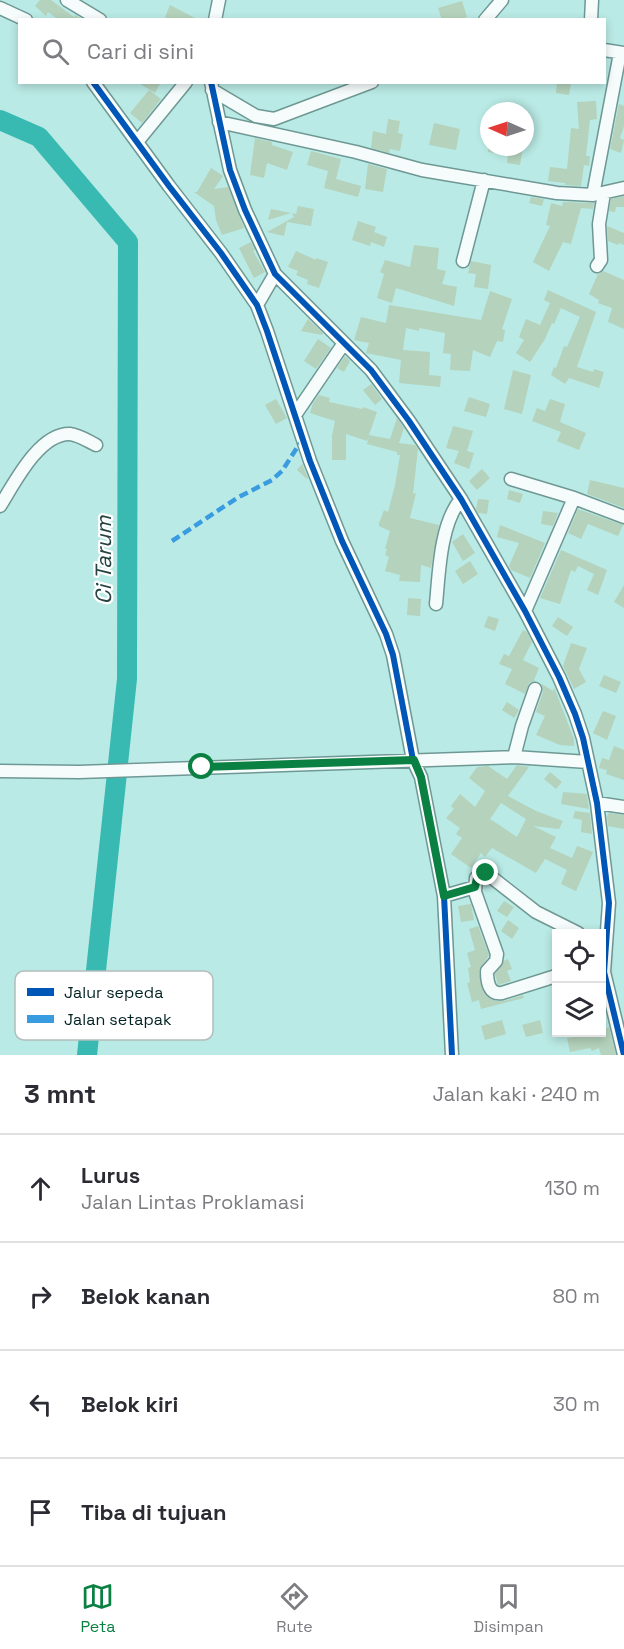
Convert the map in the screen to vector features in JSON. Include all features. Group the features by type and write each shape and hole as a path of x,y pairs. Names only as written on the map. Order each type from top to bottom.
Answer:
{"street":[{"path":"215,18 219,0"},
{"path":"487,18 502,0"},
{"path":"591,18 592,0"},
{"path":"71,1 97,18"},
{"path":"0,8 22,18"},
{"path":"597,266 601,260 599,194 622,53 606,50"},
{"path":"94,84 221,253 256,305 310,461 342,541 386,634 393,655 414,760 421,777 444,896 452,1055"},
{"path":"137,142 184,84"},
{"path":"211,86 256,116 274,119 367,84"},
{"path":"211,86 228,162 240,200 275,274 371,370 410,421 461,499 525,611 559,677 575,714 597,803 609,903 605,929"},
{"path":"219,122 356,152 422,170 557,193 599,194 624,188"},
{"path":"463,261 484,180"},
{"path":"256,305 275,274"},
{"path":"294,415 344,343"},
{"path":"0,506 30,460 40,448 50,441 62,435 71,434 96,445"},
{"path":"511,479 574,498 624,517"},
{"path":"525,611 574,498"},
{"path":"436,604 440,561 450,518 461,499"},
{"path":"514,757 535,689"},
{"path":"0,771 79,772 514,757 588,762"},
{"path":"597,803 624,807"},
{"path":"552,977 502,993 492,992 488,984 487,971 496,961 497,954 475,887 478,875 485,872 537,912 570,929"},
{"path":"444,896 475,887"},
{"path":"606,983 624,1055"}],"building":[{"path":"40,0 51,0 74,17 75,15 80,18 56,18 48,12 46,16 35,6"},
{"path":"462,1 467,17 441,18 438,8"},
{"path":"170,5 195,18 167,18 165,17"},
{"path":"140,84 160,84 155,93"},
{"path":"557,84 571,84 569,95 556,93"},
{"path":"149,90 161,99 142,123 130,113"},
{"path":"596,101 597,119 590,120 586,156 590,156 589,166 584,165 581,186 548,181 550,167 567,169 571,128 579,129 577,102"},
{"path":"619,104 624,106 624,126 620,138 624,140 621,153 610,149"},
{"path":"388,119 400,121 398,133 403,134 400,151 390,149 389,153 371,148 373,131 386,134"},
{"path":"434,123 460,129 456,150 429,145"},
{"path":"255,138 272,142 272,145 293,152 287,170 267,163 264,178 250,175"},
{"path":"311,151 341,159 336,179 361,186 358,197 324,188 328,171 307,165"},
{"path":"508,156 522,156 520,165 507,163"},
{"path":"368,164 387,169 383,192 365,189"},
{"path":"211,168 223,176 214,189 228,187 244,228 222,235 214,206 194,192 197,192"},
{"path":"624,196 624,207 616,207 615,212 609,211 611,199"},
{"path":"531,197 544,199 542,206 529,203"},
{"path":"563,202 594,203 593,209 581,208 571,244 563,242 549,271 533,262 550,226 546,225 551,203 562,206"},
{"path":"298,206 314,209 311,226 287,222 284,236 267,232 294,217 292,213 296,214"},
{"path":"271,209 291,213 268,220"},
{"path":"358,221 376,227 374,232 387,237 384,247 371,242 370,246 352,240"},
{"path":"607,226 624,233 624,245 608,241"},
{"path":"251,242 255,250 253,251 265,272 254,278 239,248"},
{"path":"414,245 439,248 437,269 446,271 442,284 457,287 454,306 396,288 392,303 377,298 384,274 380,272 385,260 410,267"},
{"path":"296,251 316,260 316,258 328,262 319,288 307,284 308,280 296,275 298,271 288,267"},
{"path":"471,261 491,265 488,289 474,287 476,274 468,273"},
{"path":"603,271 624,280 624,329 608,322 612,308 598,303 599,300 589,294 598,274"},
{"path":"548,290 596,312 577,367 593,372 594,369 604,372 599,388 569,378 565,384 551,375 580,317 561,308 554,324 552,323 530,362 516,353 524,340 519,337 526,319 540,325 550,303 544,300"},
{"path":"490,291 512,299 502,329 505,330 503,342 497,341 490,357 473,350 470,371 450,370 451,354 443,353 445,333 406,328 403,350 430,352 429,375 441,376 440,387 399,383 401,360 366,353 369,343 354,340 361,317 386,323 389,305 481,320"},
{"path":"308,319 323,333 322,335 301,331"},
{"path":"318,339 331,348 316,369 304,361"},
{"path":"345,356 350,361 344,372 337,368"},
{"path":"513,370 531,375 522,414 504,409"},
{"path":"371,384 382,399 375,405 363,390"},
{"path":"319,395 330,398 329,402 362,409 363,407 377,412 369,435 390,439 397,418 404,428 399,443 415,445 418,449 413,494 416,493 410,518 439,525 431,568 421,565 420,582 399,581 400,575 385,571 389,557 385,555 387,549 385,549 390,531 379,526 379,523 384,510 388,512 400,455 397,455 397,452 367,444 369,436 367,441 346,434 346,460 332,460 332,436 335,421 310,413"},
{"path":"469,397 490,404 486,417 464,411"},
{"path":"276,399 287,418 276,424 265,405"},
{"path":"550,399 565,404 560,422 586,433 579,450 557,441 561,432 532,421 537,408 545,411"},
{"path":"453,426 473,431 467,451 474,453 469,469 454,463 459,451 446,448"},
{"path":"302,464 308,478 307,479 297,470"},
{"path":"482,469 490,478 477,490 469,481"},
{"path":"590,480 624,488 624,508 587,494"},
{"path":"509,490 523,494 520,503 507,499"},
{"path":"478,499 489,500 487,514 478,513 476,509"},
{"path":"578,509 623,525 618,536 588,524 581,539 568,533"},
{"path":"543,511 558,513 553,526 541,524"},
{"path":"500,525 545,543 530,578 511,570 509,566 519,543 497,537"},
{"path":"463,534 475,553 463,561 452,542"},
{"path":"561,550 607,570 598,595 587,590 594,574 578,566 575,572 571,570 560,604 540,598"},
{"path":"470,561 478,574 463,584 455,571"},
{"path":"624,585 624,608 614,602"},
{"path":"408,598 421,599 420,616 407,615"},
{"path":"488,616 499,619 495,631 484,627"},
{"path":"558,617 573,627 567,636 552,626"},
{"path":"523,630 527,632 532,642 523,660 539,668 535,681 529,683 525,694 505,684 512,669 499,664 504,654 509,656"},
{"path":"571,643 587,648 579,669 586,682 574,689 563,666"},
{"path":"604,675 621,682 616,693 599,686"},
{"path":"542,684 553,691 554,687 574,739 574,746 560,745 536,735 545,716 536,712 543,692"},
{"path":"507,702 519,710 514,718 502,710"},
{"path":"603,711 616,716 607,740 593,733"},
{"path":"614,746 624,750 624,780 606,774 607,770 599,768 602,758 609,760"},
{"path":"517,765 529,767 508,796 536,811 563,821 559,829 533,826 556,837 550,848 572,858 577,846 593,852 576,891 561,884 567,870 545,859 536,873 492,848 485,857 481,853 471,868 451,854 462,838 456,834 460,828 446,818 454,809 451,806 460,794 475,807 485,791 469,778 477,767 488,766 507,779","holes":["501,803 526,819 517,837 490,819"]},
{"path":"550,772 562,782 556,789 544,779"},
{"path":"563,792 587,794 589,809 561,804"},
{"path":"575,811 590,813 592,834 581,832 582,820 573,818"},
{"path":"609,813 624,815 624,829 608,826"},
{"path":"504,901 514,907 507,917 497,911"},
{"path":"471,904 474,920 461,922 458,906"},
{"path":"508,920 519,928 512,939 501,931"},
{"path":"478,926 489,955 479,971 483,991 495,1001 504,1001 523,995 524,998 481,1009 479,1000 472,1002 467,983 470,982 468,968 471,967 467,953 475,950 469,929"},
{"path":"508,959 512,969 507,971 511,981 498,985 495,974"},
{"path":"502,1020 506,1034 485,1040 481,1026"},
{"path":"540,1020 543,1033 526,1037 522,1025"},
{"path":"609,1027 616,1055 601,1055 599,1048 592,1051 590,1048 570,1052 567,1038 606,1037 606,1028"}],"waterway":[{"name":"Ci Tarum","path":"0,120 39,137 128,242 127,679 96,971"},
{"name":"Ci Tarum","path":"87,1055 89,1040"}],"marked path":[{"path":"172,541 237,498 272,480 282,471 302,440"}],"cycle path":[{"path":"94,84 221,253 257,305 310,461 342,541 386,634 393,655 413,760 421,777 444,896 452,1055"},
{"path":"211,84 230,170 245,210 275,274 371,370 409,421 461,499 525,611 575,714 583,738 597,803 609,903 604,972 624,1055"}],"route":[{"path":"202,767 414,760 421,777 444,896 475,887 478,875 482,872 486,873"}]}
